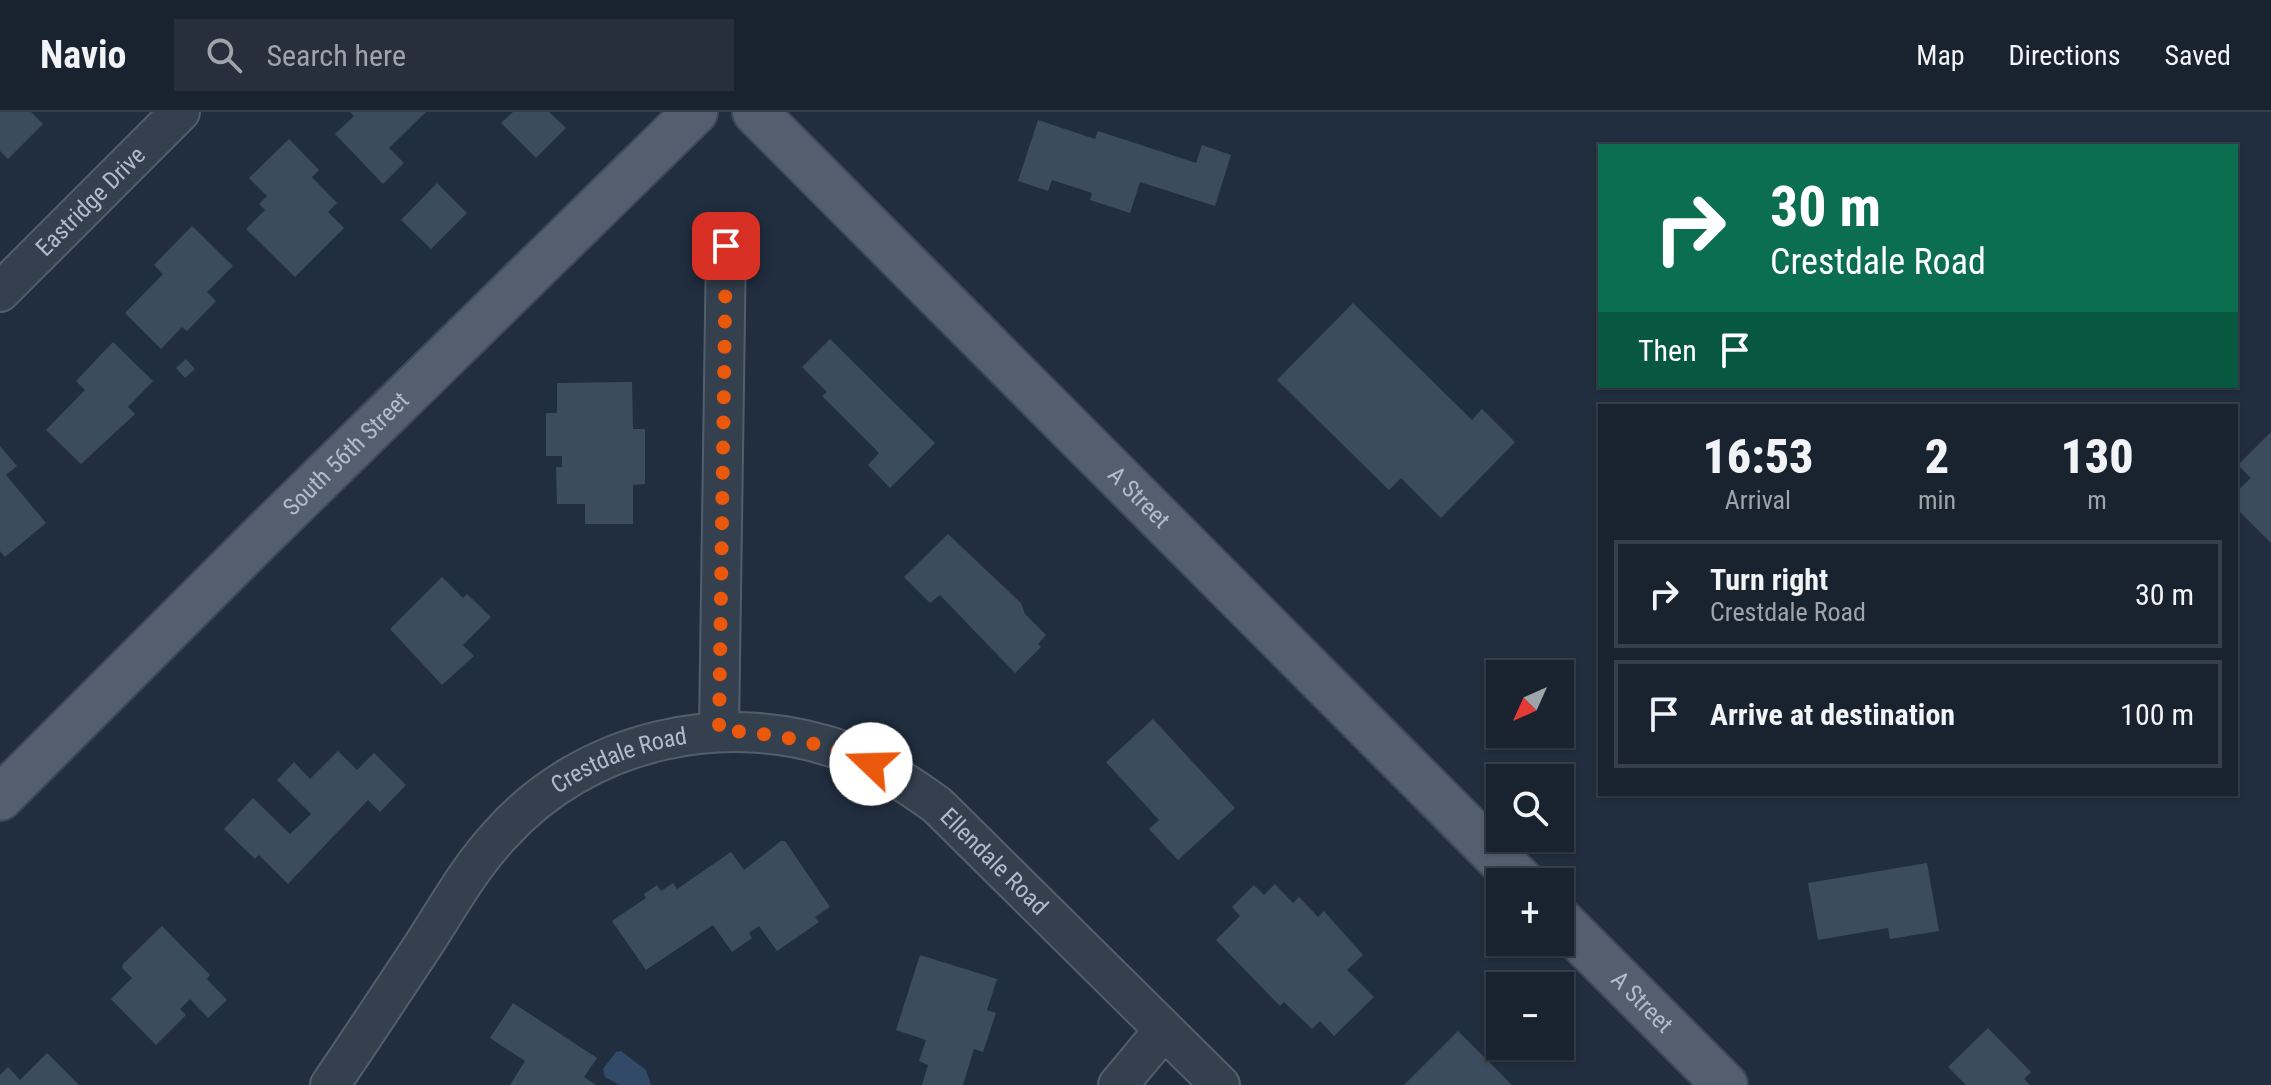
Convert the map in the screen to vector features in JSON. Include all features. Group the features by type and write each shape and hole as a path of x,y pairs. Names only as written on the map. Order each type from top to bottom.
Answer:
{"main road":[{"name":"South 56th Street","path":"0,798 695,112"},
{"name":"A Street","path":"755,112 1508,868"},
{"name":"A Street","path":"1574,934 1725,1085"}],"street":[{"name":"Eastridge Drive","path":"0,292 180,112"},
{"name":"Crestdale Road","path":"330,1085 466,879 516,818 556,787 626,750 688,734 719,730 726,246"},
{"name":"Ellendale Road","path":"719,730 797,740 835,749 894,775 937,805 983,847 1220,1085"},
{"path":"1118,1085 1164,1030"}],"water":[{"path":"621,1051 646,1070 651,1085 619,1085 605,1077 603,1069 616,1052"}],"building":[{"path":"0,112 31,112 43,124 8,159 0,151"},
{"path":"350,112 426,112 389,148 404,163 383,184 335,134 354,116"},
{"path":"513,112 549,112 566,128 536,158 501,123"},
{"path":"1038,120 1095,139 1098,131 1196,163 1202,145 1231,155 1215,206 1140,182 1130,213 1090,200 1092,193 1052,180 1048,191 1018,181"},
{"path":"289,139 319,170 312,177 337,203 328,212 344,228 295,277 246,229 265,210 259,204 267,196 249,178"},
{"path":"437,183 467,213 431,249 401,220"},
{"path":"192,226 233,266 207,292 216,301 187,331 182,327 161,349 125,313 163,274 154,265"},
{"path":"1353,303 1472,420 1482,409 1515,442 1441,518 1401,478 1389,490 1277,380"},
{"path":"830,339 935,443 890,488 868,465 879,453 822,396 827,392 802,367"},
{"path":"113,342 153,381 128,407 135,414 81,464 46,430 85,390 76,381"},
{"path":"186,359 195,369 185,378 176,368"},
{"path":"632,382 633,429 645,429 645,484 633,485 633,524 585,524 585,504 557,504 556,467 562,467 562,456 546,456 546,413 557,413 557,383"},
{"path":"2271,432 2271,543 2238,510 2238,490 2251,478 2238,465"},
{"path":"0,446 17,466 6,475 46,523 5,557 0,551"},
{"path":"948,534 1021,603 1025,614 1046,635 1038,644 1041,647 1015,673 940,595 930,603 904,577"},
{"path":"442,577 463,598 467,594 491,617 463,645 474,656 442,685 390,629"},
{"path":"1153,719 1235,808 1178,860 1149,829 1159,820 1106,762"},
{"path":"338,751 357,770 374,753 406,785 380,812 368,800 288,884 259,855 255,859 224,829 253,798 290,834 311,814 277,780 294,762 310,779"},
{"path":"785,841 830,907 815,917 819,922 777,951 759,926 749,933 752,938 732,952 713,925 646,970 612,921 646,898 644,894 657,885 661,891 673,883 677,889 731,852 744,870"},
{"path":"1927,863 1939,931 1890,939 1888,928 1818,940 1808,883"},
{"path":"1275,884 1293,903 1299,897 1318,917 1324,911 1363,955 1347,970 1374,997 1334,1036 1320,1021 1312,1029 1284,1002 1280,1006 1216,940 1240,916 1232,907 1254,885 1264,895"},
{"path":"162,926 210,975 207,979 227,1000 208,1018 190,999 180,1009 186,1015 156,1045 111,999 132,978 122,968 123,964"},
{"path":"920,955 997,979 987,1010 996,1013 983,1052 974,1049 963,1085 922,1085 928,1065 919,1061 926,1040 896,1030"},
{"path":"513,1003 597,1058 584,1077 596,1085 510,1085 525,1061 490,1038"},
{"path":"1988,1028 2031,1072 2024,1079 2030,1085 1966,1085 1948,1067"},
{"path":"1458,1031 1512,1085 1404,1085"},
{"path":"47,1053 79,1085 0,1085 0,1075 8,1067 20,1080"}],"route":[{"path":"726,246 719,730 797,740 847,753 871,764"}]}
